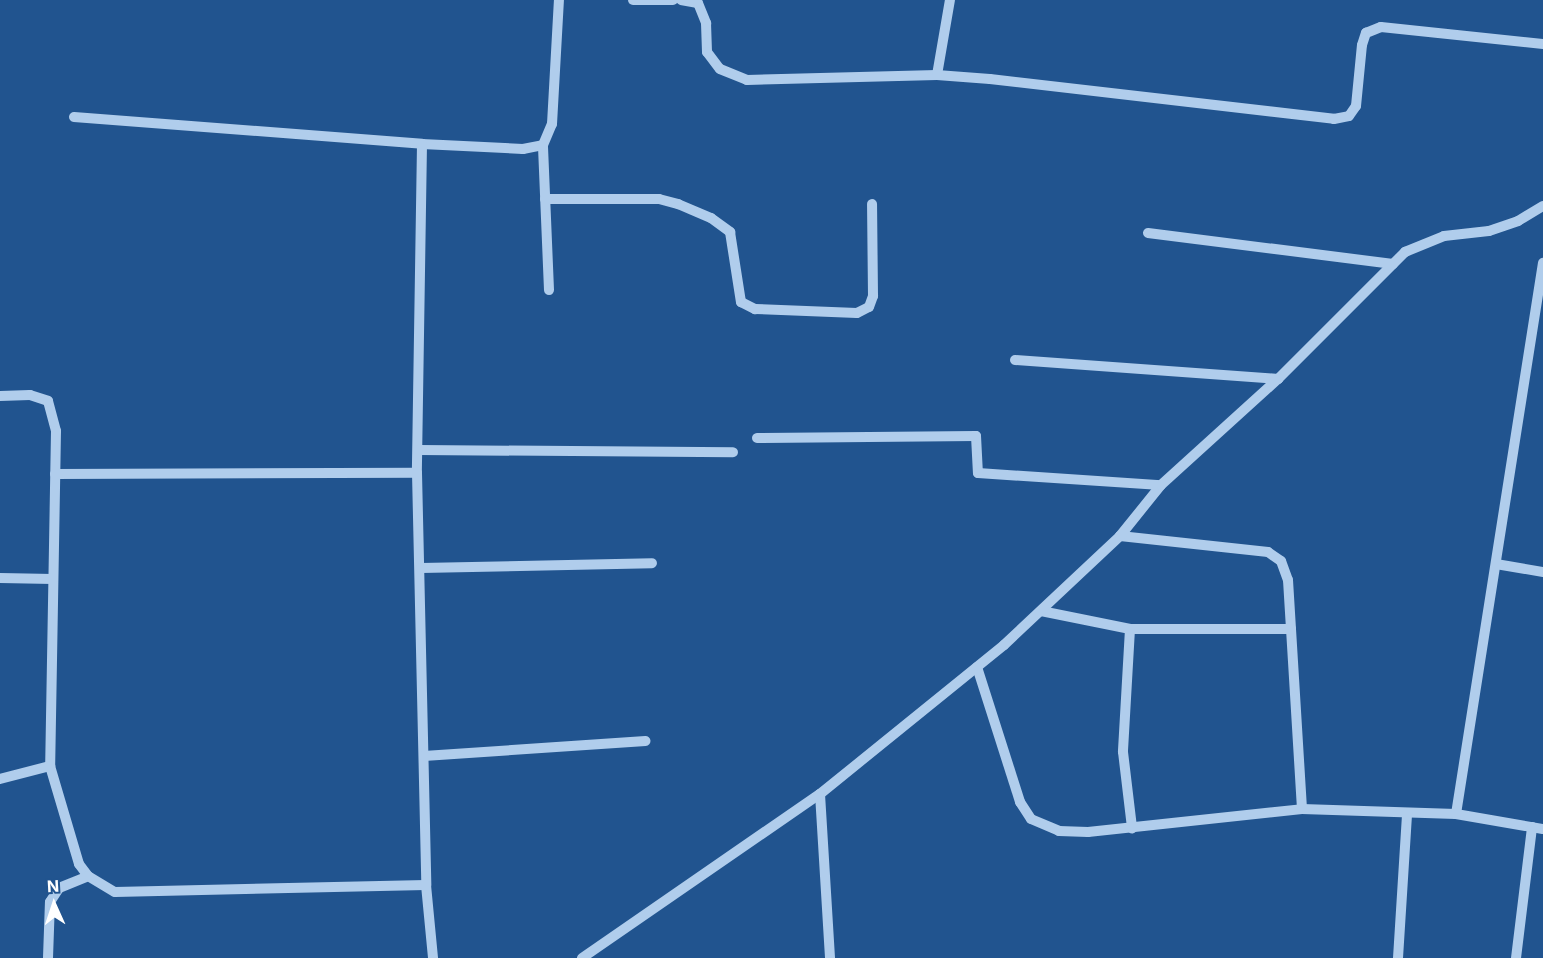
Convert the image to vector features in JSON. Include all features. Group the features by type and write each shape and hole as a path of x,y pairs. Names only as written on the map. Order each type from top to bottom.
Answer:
{"street":[{"path":"549,290 543,145 552,124 559,0"},
{"path":"633,0 673,0"},
{"path":"681,0 698,3 706,23 707,52 720,69 747,80 937,75 1334,119 1349,116 1356,106 1362,45 1366,33 1380,27 1543,44"},
{"path":"937,75 950,0"},
{"path":"74,117 422,144 523,149 543,145"},
{"path":"422,144 417,473 421,568 426,885 433,958"},
{"path":"545,199 659,199 678,204 711,218 730,232 741,302 755,309 857,313 869,307 873,296 872,204"},
{"path":"582,958 820,794 977,667 1041,611 1120,536 1161,484 1278,379 1393,264 1422,244 1489,231 1518,221 1543,206"},
{"path":"1148,233 1393,264"},
{"path":"1456,814 1543,263"},
{"path":"1015,360 1278,379"},
{"path":"0,396 30,395 48,402 56,431 50,766 79,864 88,876 115,892 426,885"},
{"path":"757,438 976,435 978,473 1161,484"},
{"path":"419,450 733,452"},
{"path":"54,474 417,473"},
{"path":"1120,536 1268,552 1281,561 1288,580 1302,809"},
{"path":"421,568 652,563"},
{"path":"1496,564 1543,572"},
{"path":"0,578 53,579"},
{"path":"1041,611 1131,629 1291,629"},
{"path":"1131,629 1123,752 1132,828"},
{"path":"977,667 1020,802 1031,819 1059,831 1132,828 1302,809 1456,814 1537,828 1516,958"},
{"path":"424,756 645,741"},
{"path":"0,779 50,766"},
{"path":"820,794 830,958"},
{"path":"1398,958 1407,813"},
{"path":"48,958 50,902 59,888 88,876"}]}
